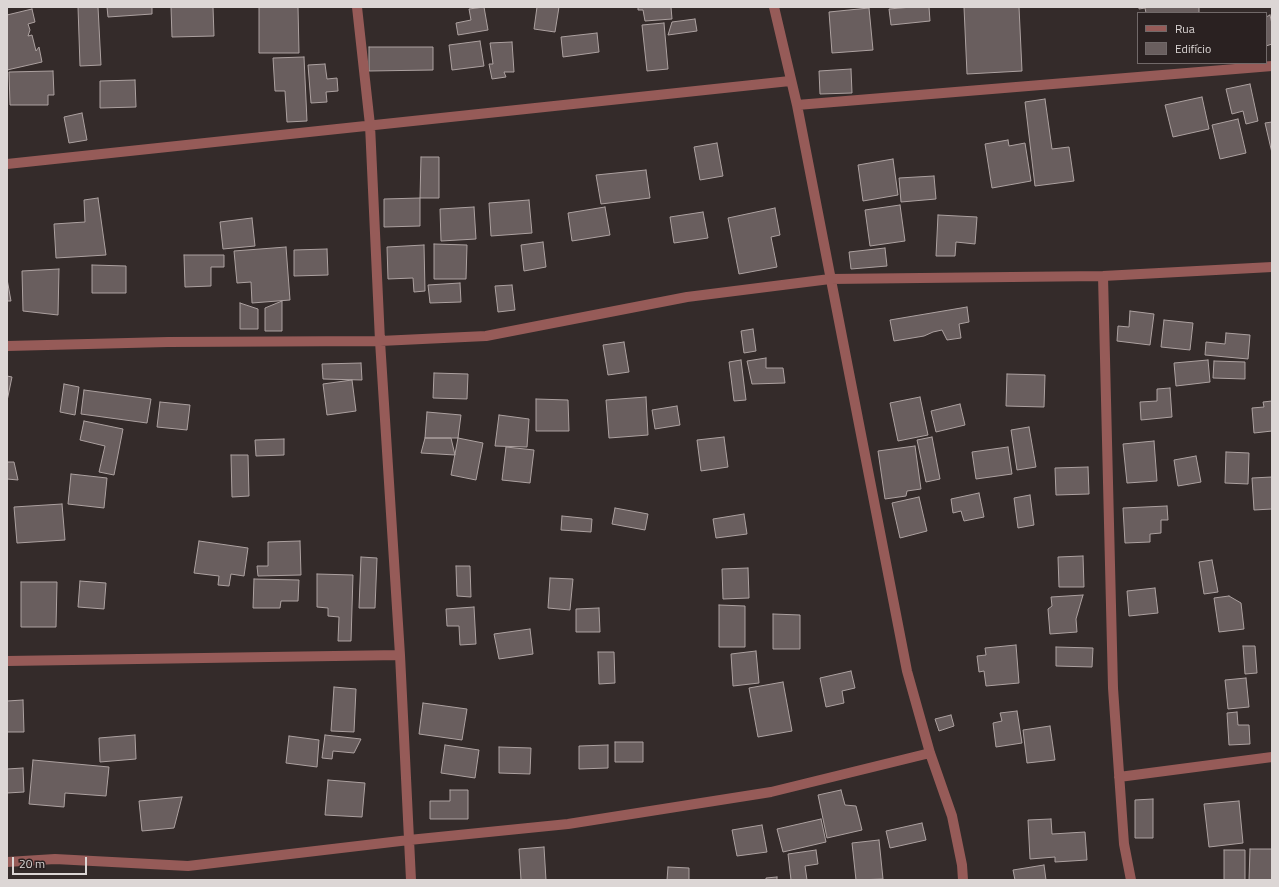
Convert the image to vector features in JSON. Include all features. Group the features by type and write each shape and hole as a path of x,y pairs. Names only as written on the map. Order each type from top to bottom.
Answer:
{"street":[{"path":"357,7 370,125 380,341 400,655 411,880"},
{"path":"774,7 790,81 797,105 907,671 930,753 952,816 962,865 963,880"},
{"path":"797,105 1272,66"},
{"path":"7,164 790,81"},
{"path":"7,346 168,342 380,341 486,336 687,297 830,279 1103,276 1272,267"},
{"path":"1103,276 1112,673 1124,844 1131,880"},
{"path":"7,662 400,655"},
{"path":"7,862 55,859 188,866 408,840 568,824 771,792 930,753"},
{"path":"1119,777 1272,757"}],"building":[{"path":"78,7 98,7 101,65 80,66"},
{"path":"107,7 152,7 152,14 108,17"},
{"path":"171,7 213,7 214,36 172,37"},
{"path":"259,7 298,7 299,53 259,53"},
{"path":"484,7 488,30 458,35 456,23 471,20 469,9"},
{"path":"537,7 559,7 555,32 534,29"},
{"path":"638,7 671,7 672,19 645,21 643,10 638,10"},
{"path":"929,7 930,21 891,25 889,9"},
{"path":"964,7 1019,7 1022,71 967,74"},
{"path":"1139,7 1199,7 1199,12 1146,12 1145,8 1139,9"},
{"path":"869,8 873,50 832,53 829,12"},
{"path":"32,9 35,22 28,24 30,30 28,36 32,35 36,51 39,47 42,62 7,70 7,15"},
{"path":"1270,15 1272,24 1272,44 1267,46 1267,16"},
{"path":"695,19 697,31 668,35 672,22"},
{"path":"664,23 668,69 647,71 642,25"},
{"path":"597,33 599,52 563,57 561,37"},
{"path":"480,41 484,66 452,70 449,45"},
{"path":"512,42 514,72 504,72 506,77 492,79 489,64 493,64 490,43"},
{"path":"369,47 433,47 433,70 369,71"},
{"path":"304,57 307,121 287,122 285,91 275,91 273,58"},
{"path":"325,64 327,79 337,78 338,91 326,92 327,102 311,103 308,65"},
{"path":"851,69 852,93 820,94 819,71"},
{"path":"53,71 54,95 48,95 48,105 10,105 9,72"},
{"path":"135,80 136,107 100,108 100,81"},
{"path":"1250,84 1258,121 1246,124 1243,111 1232,114 1226,89"},
{"path":"1202,97 1209,129 1173,137 1165,105"},
{"path":"1045,99 1052,149 1069,147 1074,181 1035,186 1025,102"},
{"path":"82,113 87,140 69,143 64,117"},
{"path":"1238,119 1246,153 1220,159 1212,125"},
{"path":"1272,122 1272,153 1265,123"},
{"path":"1008,140 1009,146 1025,143 1031,181 992,188 985,144"},
{"path":"717,143 723,176 700,180 694,147"},
{"path":"421,157 439,157 439,198 420,198"},
{"path":"893,159 898,195 863,201 858,165"},
{"path":"646,170 650,198 601,204 596,175"},
{"path":"934,176 936,199 901,202 899,178"},
{"path":"98,198 106,255 56,258 54,224 85,222 84,200"},
{"path":"420,198 420,226 384,227 384,199"},
{"path":"529,200 532,233 491,236 489,203"},
{"path":"900,205 905,241 870,246 865,210"},
{"path":"474,207 476,239 441,241 440,209"},
{"path":"605,207 610,235 572,241 568,213"},
{"path":"775,208 780,235 771,237 777,267 739,274 728,218"},
{"path":"703,212 708,238 674,243 670,217"},
{"path":"938,215 977,217 975,244 956,242 955,256 936,256"},
{"path":"252,218 255,246 223,249 220,222"},
{"path":"543,242 546,267 524,271 521,245"},
{"path":"434,244 467,245 466,279 434,279"},
{"path":"424,245 425,291 414,292 413,278 388,279 387,247"},
{"path":"286,247 290,300 252,303 251,282 237,283 234,251"},
{"path":"885,248 887,266 851,269 849,252"},
{"path":"327,249 328,275 294,276 294,250"},
{"path":"184,255 224,255 224,267 211,267 211,286 185,287"},
{"path":"92,265 126,266 126,293 92,293"},
{"path":"59,269 58,315 23,311 22,271"},
{"path":"7,279 11,301 7,301"},
{"path":"460,283 461,302 430,303 428,285"},
{"path":"512,285 515,310 498,312 495,286"},
{"path":"282,301 282,331 265,331 265,308"},
{"path":"240,303 258,309 258,329 240,329"},
{"path":"967,307 969,322 959,324 961,338 947,340 942,330 924,336 894,341 890,320"},
{"path":"1130,311 1154,314 1150,345 1117,341 1118,326 1129,327"},
{"path":"1164,320 1193,323 1190,350 1161,347"},
{"path":"753,329 756,351 744,353 741,331"},
{"path":"1226,333 1250,335 1248,359 1205,355 1206,342 1225,344"},
{"path":"624,342 629,372 608,375 603,345"},
{"path":"766,358 766,368 783,368 785,383 752,384 747,361"},
{"path":"741,360 746,400 734,401 729,362"},
{"path":"1208,360 1210,382 1176,386 1174,363"},
{"path":"1214,361 1245,362 1245,379 1213,378"},
{"path":"361,363 362,380 323,379 322,364"},
{"path":"434,373 468,374 467,399 433,398"},
{"path":"1007,374 1045,375 1044,407 1006,406"},
{"path":"7,376 12,377 7,401"},
{"path":"352,380 356,411 327,415 323,384"},
{"path":"64,384 79,387 75,415 60,412"},
{"path":"1170,388 1172,417 1141,420 1140,402 1157,401 1157,389"},
{"path":"84,390 151,399 147,423 81,414"},
{"path":"646,397 648,435 609,438 606,400"},
{"path":"920,397 928,435 898,441 890,403"},
{"path":"536,399 568,400 569,431 536,431"},
{"path":"1272,401 1272,431 1254,433 1252,408 1264,407 1263,402"},
{"path":"160,402 190,405 187,430 157,427"},
{"path":"960,404 965,425 936,432 931,411"},
{"path":"677,406 680,425 655,429 652,410"},
{"path":"427,412 461,415 458,438 425,438"},
{"path":"499,415 529,419 527,447 495,446"},
{"path":"84,421 123,429 114,475 99,472 105,446 80,440"},
{"path":"1029,427 1036,467 1017,470 1011,430"},
{"path":"724,437 728,467 701,471 697,440"},
{"path":"932,437 940,479 926,482 917,440"},
{"path":"425,438 451,438 455,455 421,453"},
{"path":"458,438 483,443 476,480 451,475"},
{"path":"284,439 284,455 256,456 255,440"},
{"path":"1154,441 1157,481 1127,483 1123,444"},
{"path":"915,446 921,489 907,491 906,496 885,499 878,451"},
{"path":"506,447 534,450 530,483 502,480"},
{"path":"1008,447 1012,474 976,479 972,452"},
{"path":"1226,452 1249,453 1248,484 1225,483"},
{"path":"231,455 248,455 249,496 232,497"},
{"path":"1196,456 1201,482 1178,486 1174,460"},
{"path":"7,462 14,462 18,480 7,479"},
{"path":"1088,467 1089,494 1056,495 1055,468"},
{"path":"71,474 107,478 104,508 68,504"},
{"path":"1272,477 1272,509 1254,510 1252,478"},
{"path":"979,493 984,517 964,521 961,511 953,513 951,499"},
{"path":"1030,495 1034,525 1018,528 1014,498"},
{"path":"919,497 927,531 900,538 892,503"},
{"path":"62,504 65,540 17,543 14,507"},
{"path":"1167,506 1168,520 1161,520 1161,533 1150,534 1150,542 1125,543 1123,508"},
{"path":"615,508 648,514 645,530 612,524"},
{"path":"744,514 747,534 716,538 713,519"},
{"path":"562,516 592,519 591,532 561,530"},
{"path":"199,541 248,548 244,576 231,574 229,586 218,585 219,576 194,573"},
{"path":"300,541 301,575 258,576 257,566 268,566 268,542"},
{"path":"1083,556 1084,587 1059,587 1058,557"},
{"path":"361,557 377,558 375,608 359,608"},
{"path":"1212,560 1218,592 1204,594 1199,562"},
{"path":"456,566 470,566 471,597 457,596"},
{"path":"748,568 749,598 723,599 722,569"},
{"path":"317,574 353,575 351,641 338,641 339,617 328,616 328,608 317,607"},
{"path":"550,578 573,579 570,610 548,608"},
{"path":"254,579 299,580 298,601 281,601 280,608 253,608"},
{"path":"80,581 106,583 104,609 78,607"},
{"path":"21,582 57,582 56,627 21,627"},
{"path":"1155,588 1158,613 1129,616 1127,591"},
{"path":"1083,595 1076,619 1077,632 1050,634 1048,609 1052,606 1051,597"},
{"path":"1229,596 1241,603 1244,629 1219,632 1214,598"},
{"path":"719,605 745,606 745,647 719,647"},
{"path":"474,607 476,644 460,645 459,626 447,626 446,609"},
{"path":"599,608 600,632 576,632 576,609"},
{"path":"773,614 800,615 800,649 773,649"},
{"path":"530,629 533,654 499,659 494,634"},
{"path":"1016,645 1019,683 986,686 984,671 979,672 977,656 986,655 985,648"},
{"path":"1243,646 1255,646 1257,673 1245,674"},
{"path":"1056,647 1093,648 1092,667 1056,666"},
{"path":"756,651 759,683 733,686 731,654"},
{"path":"598,652 614,652 615,683 599,684"},
{"path":"851,671 855,688 842,691 844,703 826,707 820,678"},
{"path":"1246,678 1249,707 1228,709 1225,680"},
{"path":"783,682 792,731 758,737 749,688"},
{"path":"334,687 356,689 354,732 331,731"},
{"path":"23,700 24,732 7,732 7,701"},
{"path":"423,703 467,709 462,740 419,734"},
{"path":"1017,711 1022,743 996,747 993,723 1002,721 1000,713"},
{"path":"1237,712 1238,725 1249,725 1250,744 1229,745 1227,713"},
{"path":"951,715 954,726 939,731 935,719"},
{"path":"1050,726 1055,760 1027,763 1023,730"},
{"path":"135,735 136,759 100,762 99,738"},
{"path":"325,735 361,739 354,753 333,751 332,759 322,758"},
{"path":"289,736 319,740 317,767 286,763"},
{"path":"615,742 643,742 643,762 615,762"},
{"path":"445,745 479,750 475,778 441,773"},
{"path":"608,745 608,768 579,769 579,746"},
{"path":"499,747 531,748 530,774 499,773"},
{"path":"33,760 109,767 106,796 65,793 64,807 29,804"},
{"path":"23,768 24,792 7,793 7,769"},
{"path":"328,780 365,783 362,817 325,815"},
{"path":"450,790 468,790 468,819 430,819 430,801 450,801"},
{"path":"841,790 845,805 856,806 862,830 827,838 818,795"},
{"path":"182,797 174,828 142,831 139,801"},
{"path":"1153,799 1153,838 1135,838 1135,800"},
{"path":"1239,801 1243,843 1209,847 1204,804"},
{"path":"821,819 826,842 783,852 777,829"},
{"path":"1051,819 1052,834 1085,832 1087,860 1055,862 1055,857 1030,859 1028,820"},
{"path":"922,823 926,840 890,848 886,831"},
{"path":"762,825 767,852 737,856 732,830"},
{"path":"879,840 883,879 856,880 852,843"},
{"path":"544,847 546,880 521,880 519,849"},
{"path":"1250,849 1272,849 1272,880 1249,880"},
{"path":"816,850 818,864 805,866 807,880 791,880 788,854"},
{"path":"1224,850 1245,850 1245,880 1224,880"},
{"path":"1044,865 1046,880 1015,880 1013,870"},
{"path":"668,867 689,868 689,880 667,880"},
{"path":"777,877 777,880 766,880 766,878"}]}
